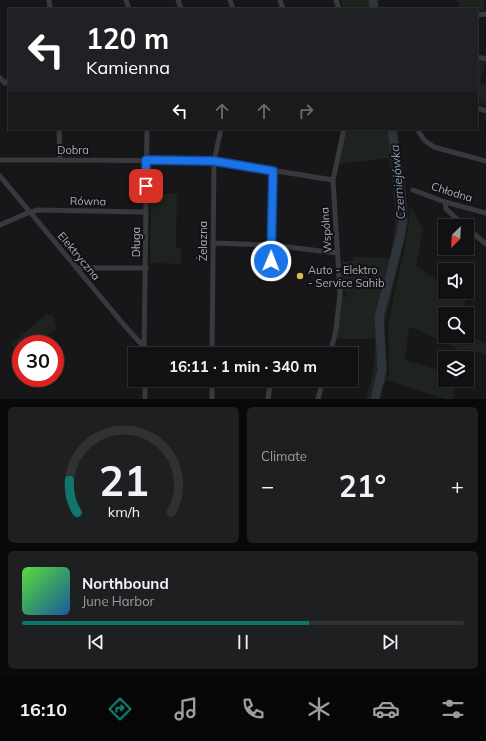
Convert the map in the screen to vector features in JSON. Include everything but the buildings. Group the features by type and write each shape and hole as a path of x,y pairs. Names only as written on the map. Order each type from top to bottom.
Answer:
{"street":[{"path":"0,78 5,83"},
{"path":"59,130 60,160"},
{"name":"Długa","path":"144,347 146,268 146,130"},
{"name":"Żelazna","path":"212,347 214,161 221,130"},
{"name":"Wspólna","path":"332,347 336,330 340,294 333,180 344,130"},
{"path":"418,130 424,140 434,147 486,161"},
{"name":"Dobra","path":"0,160 214,161 333,180"},
{"path":"271,276 273,171"},
{"name":"Elektryczna","path":"0,176 143,347"},
{"name":"Chłodna","path":"412,190 446,202 486,213"},
{"path":"446,202 446,209 457,219"},
{"name":"Równa","path":"0,225 38,210 146,212"},
{"path":"474,234 486,244"},
{"path":"213,243 272,245 337,253"},
{"path":"76,268 146,268"},
{"path":"145,387 145,399"},
{"path":"212,387 212,399"},
{"path":"268,399 270,387"},
{"path":"318,399 321,387"}],"shaded area":[{"path":"341,0 377,0 378,8 344,8"},
{"path":"457,0 484,0 484,11 478,11 478,8 461,8"},
{"path":"478,61 485,63 480,82 486,84 486,104 478,102"},
{"path":"346,130 397,130 408,213 402,250 385,324 387,377 378,399 366,399 373,369 375,339 336,339 342,297 347,297 346,292 342,291 342,262 352,261 353,257 390,258 396,215 389,158 339,164"},
{"path":"151,193 177,194 176,248 181,249 181,264 150,263"},
{"path":"411,207 423,229 416,266 438,281 438,299 466,300 463,307 438,307 438,340 414,328 409,328 405,360 438,370 438,387 455,387 452,399 446,399 386,380 389,375 388,323 404,250"},
{"path":"47,314 54,316 56,329 48,335 22,335"},
{"path":"474,338 486,344 486,355 465,348 464,351 445,343 474,343"},
{"path":"12,352 12,357 9,356"}],"waterway":[{"name":"Czerniejówka","path":"373,0 374,8"},
{"name":"Czerniejówka","path":"375,399 382,370 379,317 400,238 403,220 401,189 392,130"}],"place":[{"name":"Auto - Elektro - Service Sahib","path":"300,276"}],"route":[{"path":"146,186 146,160 214,161 273,171 271,261"}]}
